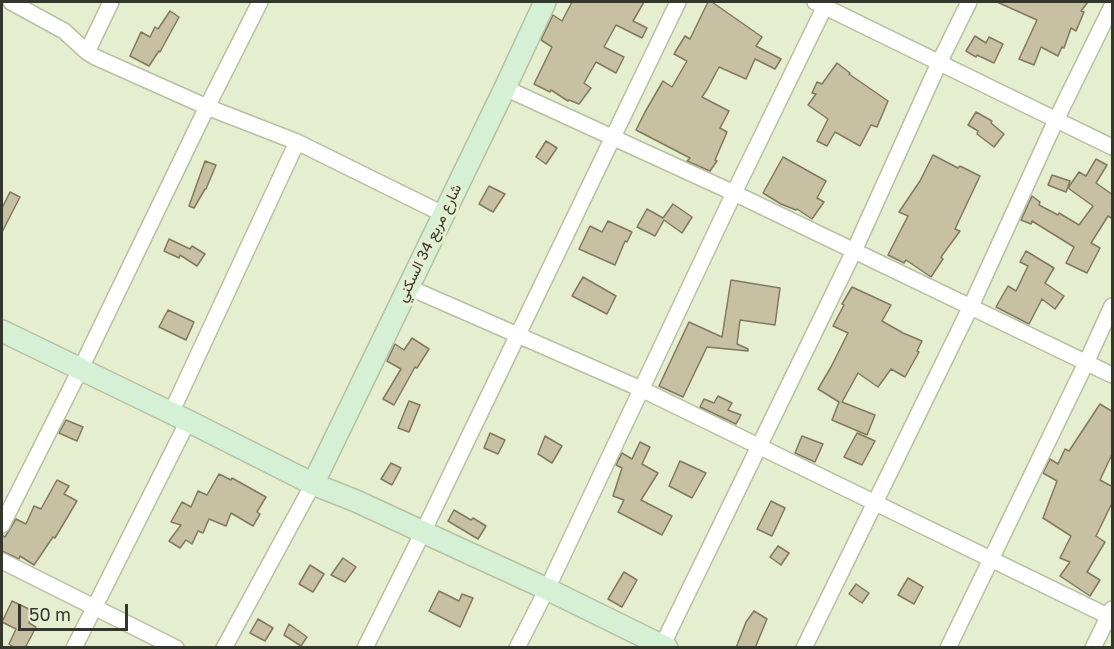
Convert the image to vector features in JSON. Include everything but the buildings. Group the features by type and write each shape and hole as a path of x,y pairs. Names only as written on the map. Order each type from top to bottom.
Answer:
{"street":[{"path":"11,2 64,31 87,52 105,62 207,107 297,142 444,214"},
{"path":"87,52 111,2"},
{"path":"2,525 260,2"},
{"name":"شارع مربع 34 السكني","path":"313,484 545,2"},
{"path":"365,648 678,2"},
{"path":"2,331 313,484 356,501 547,589 663,647 854,251 969,2"},
{"path":"517,648 547,589 822,3 939,63 1113,147"},
{"path":"804,648 971,306 1056,120 1113,6"},
{"path":"505,88 734,193 1113,375"},
{"path":"74,648 179,417 297,142"},
{"path":"408,287 641,389 875,504 1111,614 1093,648"},
{"path":"948,648 1113,306"},
{"path":"224,648 313,484"},
{"path":"2,561 176,648"}]}
